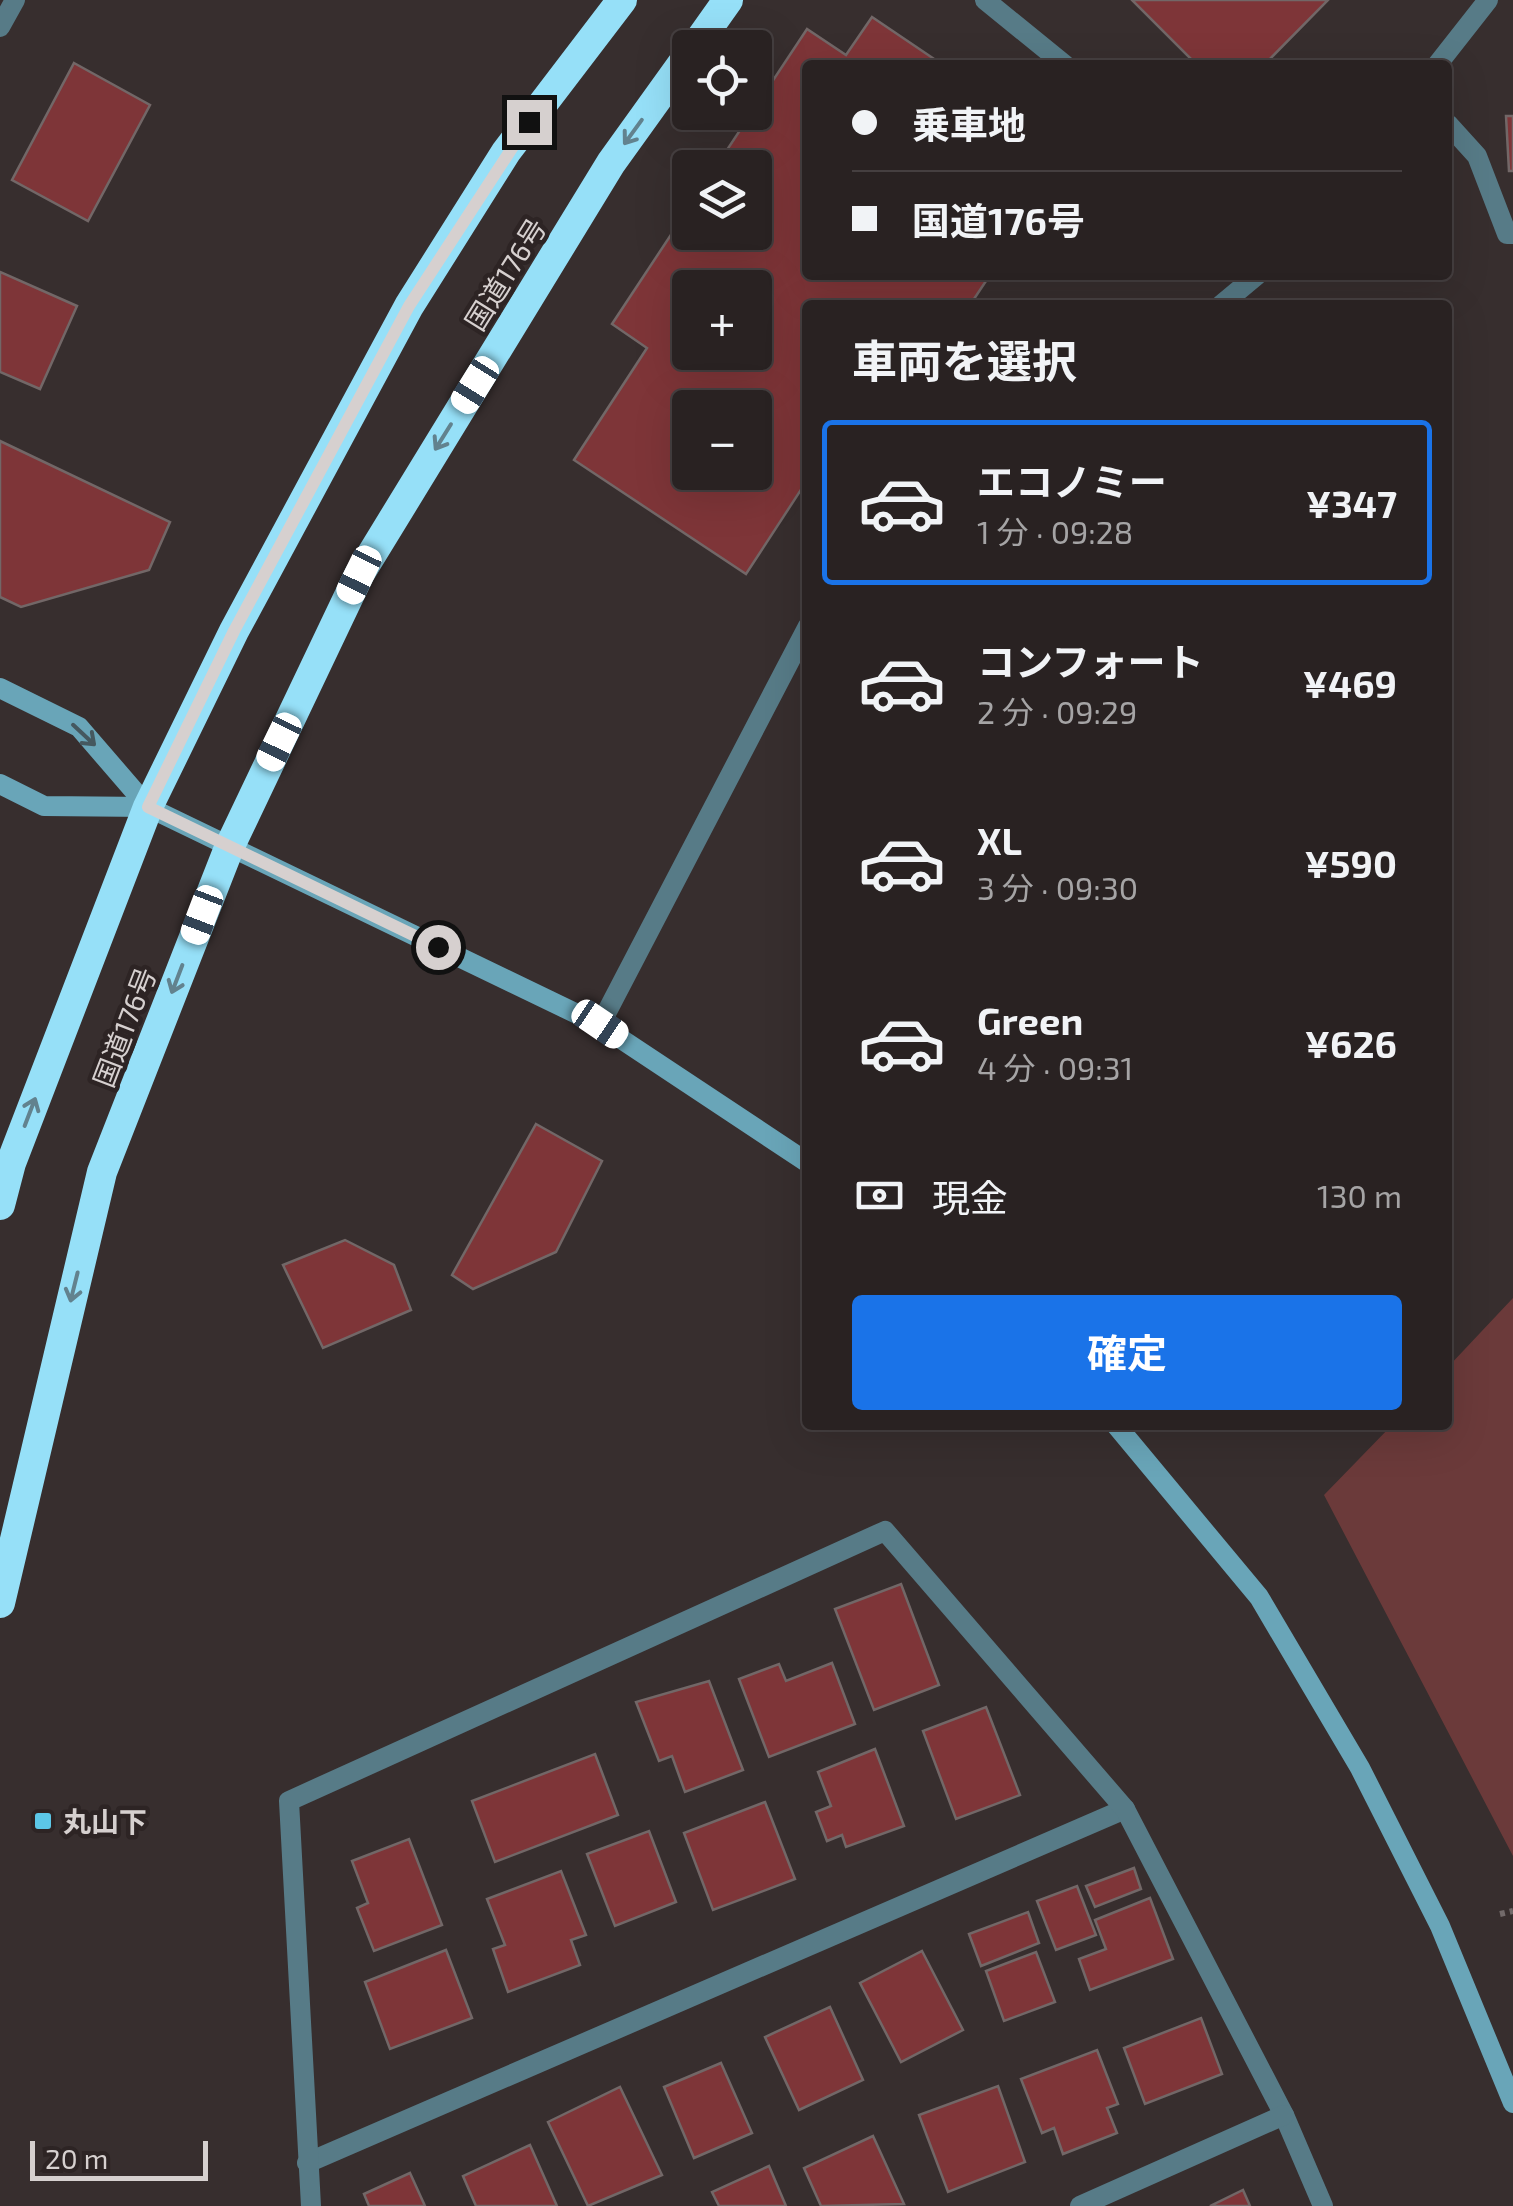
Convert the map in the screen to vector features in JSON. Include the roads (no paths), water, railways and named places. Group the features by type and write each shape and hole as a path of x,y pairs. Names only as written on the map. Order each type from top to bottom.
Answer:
{"highway":[{"name":"国道176号","path":"0,1205 10,1163 148,807 234,631 409,306 506,152 622,0"},
{"name":"国道176号","path":"706,30 728,0"},
{"name":"国道176号","path":"0,1604 102,1172 229,848 359,575 611,163 672,78"}],"street":[{"path":"0,28 14,0"},
{"path":"985,0 1059,60"},
{"path":"1440,60 1488,0"},
{"path":"1452,128 1477,156 1507,234 1513,234"},
{"path":"1227,300 1251,280"},
{"path":"600,1024 802,637"},
{"path":"0,688 79,728 148,807 600,1024 802,1159"},
{"path":"0,784 44,806 148,807"},
{"path":"1120,1430 1259,1597 1360,1768 1440,1926 1513,2102"},
{"path":"311,2206 289,1800 886,1532 1124,1809 1284,2115 1323,2206"},
{"path":"307,2163 1124,1809"},
{"path":"1080,2206 1284,2115"}],"place":[{"name":"丸山下","path":"43,1821"}]}
